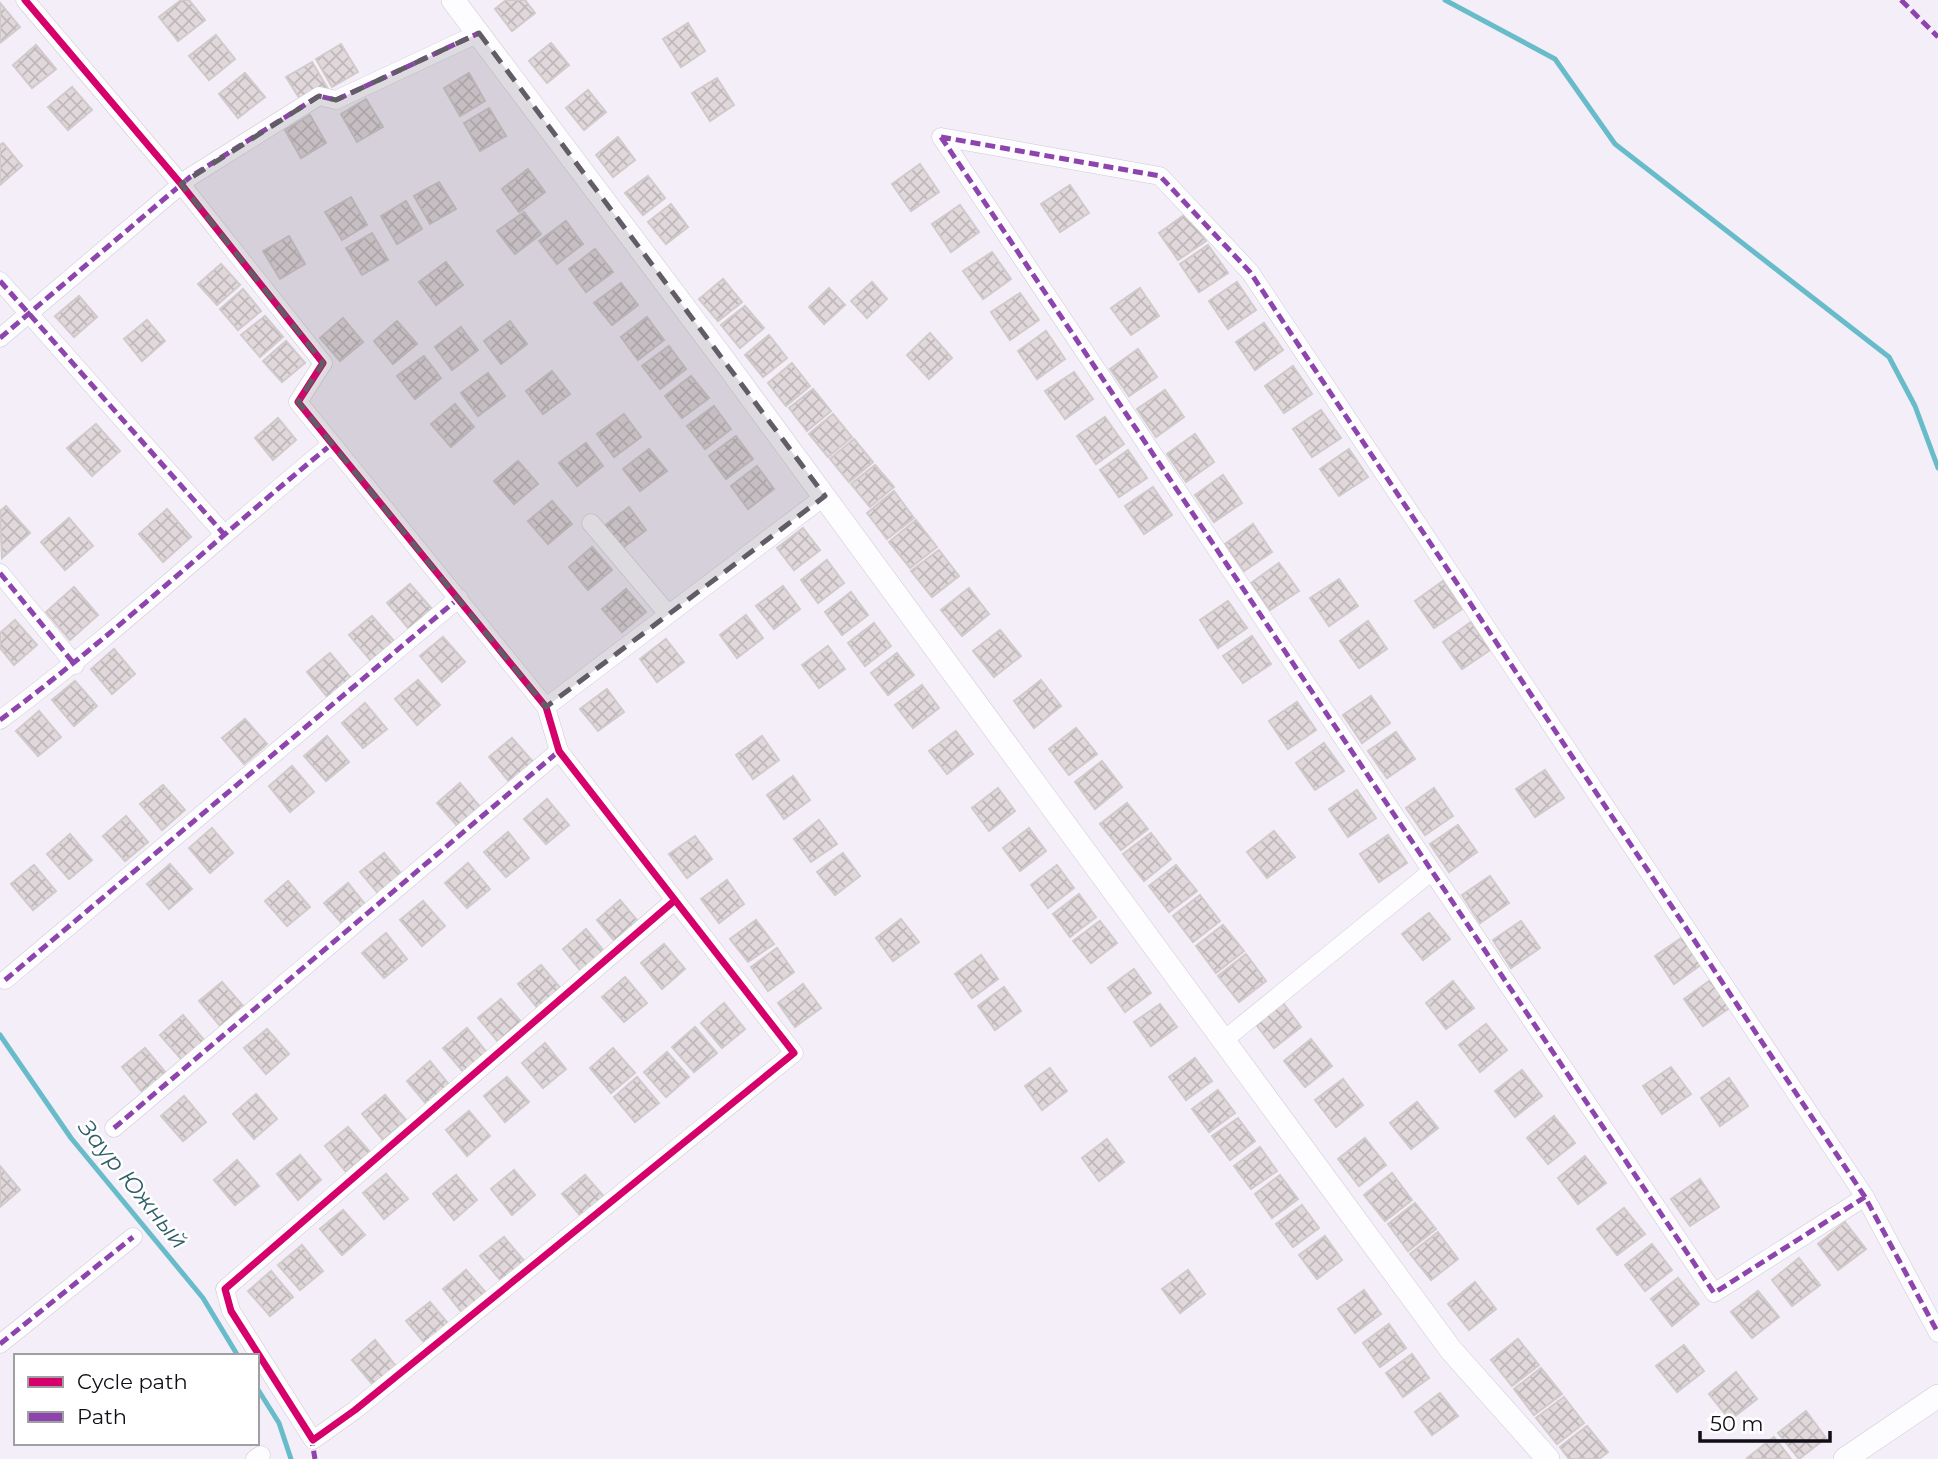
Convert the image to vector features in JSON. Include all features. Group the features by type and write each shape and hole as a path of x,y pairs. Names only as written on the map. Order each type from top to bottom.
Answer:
{"street":[{"path":"25,0 181,184 323,363 298,402 546,707 559,751 794,1053 355,1410 313,1440 259,1355"},
{"path":"453,0 825,496 1451,1350 1548,1459"},
{"path":"0,338 181,184 319,96 336,100 479,33"},
{"path":"1865,1197 1714,1293 941,137 1160,176 1251,272 1865,1197 1938,1333"},
{"path":"0,281 223,533"},
{"path":"0,720 75,665 223,533 332,444"},
{"path":"546,707 825,496"},
{"path":"591,523 668,614"},
{"path":"0,573 75,665"},
{"path":"5,980 459,598"},
{"path":"114,1128 559,751"},
{"path":"1224,1040 1432,871"},
{"path":"258,1354 231,1311 225,1297 225,1289 674,901"},
{"path":"0,1344 133,1237"},
{"path":"1845,1459 1938,1396"}],"highlighted area":[{"path":"479,33 825,496 546,707 298,402 323,363 181,184 319,96 336,100"}],"building":[{"path":"181,0 189,0 205,20 178,41 159,17"},
{"path":"506,0 525,0 535,13 512,31 495,9"},
{"path":"0,3 20,27 0,43"},
{"path":"688,23 705,51 681,67 663,39"},
{"path":"216,35 235,59 209,80 189,56"},
{"path":"551,43 569,65 547,83 529,61"},
{"path":"341,44 358,72 332,87 316,59"},
{"path":"36,45 56,69 32,88 13,65"},
{"path":"312,62 328,89 303,104 286,77"},
{"path":"245,73 265,97 238,118 219,94"},
{"path":"469,73 485,101 460,116 444,88"},
{"path":"717,78 734,105 710,121 692,93"},
{"path":"72,87 92,110 68,130 48,107"},
{"path":"588,90 606,112 584,130 566,108"},
{"path":"366,99 383,127 357,142 341,114"},
{"path":"489,108 506,136 480,151 464,123"},
{"path":"310,115 326,143 301,158 285,130"},
{"path":"618,137 635,160 613,177 596,155"},
{"path":"3,143 22,166 0,185 0,145"},
{"path":"920,164 939,192 911,211 892,184"},
{"path":"528,169 545,192 519,212 502,189"},
{"path":"648,176 665,198 643,215 625,193"},
{"path":"439,182 456,209 430,224 414,196"},
{"path":"1070,185 1089,213 1060,232 1041,204"},
{"path":"351,197 367,225 342,240 325,212"},
{"path":"406,201 422,229 397,244 381,216"},
{"path":"671,204 688,227 666,244 648,222"},
{"path":"960,205 979,232 951,252 932,224"},
{"path":"524,212 541,234 515,254 497,231"},
{"path":"1187,213 1206,241 1178,260 1159,233"},
{"path":"566,221 583,244 557,264 539,241"},
{"path":"372,233 388,260 362,275 346,248"},
{"path":"289,236 305,264 280,279 263,251"},
{"path":"1208,245 1228,273 1199,292 1180,264"},
{"path":"595,249 613,272 586,292 569,269"},
{"path":"992,252 1011,279 983,299 963,271"},
{"path":"446,262 463,285 436,305 419,282"},
{"path":"221,264 240,285 217,305 198,284"},
{"path":"723,279 742,302 718,321 699,299"},
{"path":"872,282 887,299 867,318 851,301"},
{"path":"1237,282 1256,310 1228,329 1209,301"},
{"path":"621,283 638,305 612,325 594,303"},
{"path":"829,288 845,305 824,324 809,307"},
{"path":"1140,288 1159,316 1131,335 1111,308"},
{"path":"243,289 261,311 238,330 220,309"},
{"path":"1020,293 1039,320 1010,340 991,312"},
{"path":"79,296 97,317 74,337 55,316"},
{"path":"745,306 764,328 740,348 721,325"},
{"path":"265,316 283,337 260,357 241,335"},
{"path":"647,317 664,340 638,360 621,337"},
{"path":"343,318 363,342 340,361 320,338"},
{"path":"147,320 165,341 142,361 124,339"},
{"path":"397,321 417,344 393,364 374,341"},
{"path":"510,321 527,344 501,364 484,341"},
{"path":"1264,323 1283,350 1255,370 1236,342"},
{"path":"461,327 478,350 452,370 435,347"},
{"path":"1046,331 1065,359 1037,379 1018,351"},
{"path":"930,333 952,358 929,379 907,355"},
{"path":"769,335 787,358 763,377 745,355"},
{"path":"286,341 305,363 282,382 263,361"},
{"path":"669,346 686,369 660,389 642,366"},
{"path":"1138,349 1157,377 1129,396 1110,369"},
{"path":"424,356 441,378 415,399 397,376"},
{"path":"792,363 810,386 786,406 768,383"},
{"path":"1293,366 1312,394 1284,413 1265,386"},
{"path":"552,371 570,394 543,414 526,391"},
{"path":"1074,372 1093,399 1065,419 1045,391"},
{"path":"488,373 505,396 478,416 461,393"},
{"path":"691,376 709,398 682,418 665,396"},
{"path":"813,389 831,411 807,431 789,408"},
{"path":"1165,390 1184,417 1156,437 1137,409"},
{"path":"455,404 474,427 451,447 431,424"},
{"path":"714,406 731,429 705,449 687,426"},
{"path":"1321,410 1341,438 1312,457 1293,429"},
{"path":"624,414 641,437 614,457 597,434"},
{"path":"833,414 852,437 828,457 809,434"},
{"path":"1105,417 1124,444 1096,464 1077,436"},
{"path":"278,418 296,440 273,460 255,438"},
{"path":"96,424 120,451 92,476 67,448"},
{"path":"1195,434 1214,462 1186,482 1167,454"},
{"path":"736,436 753,459 726,479 709,456"},
{"path":"854,439 873,462 849,482 830,459"},
{"path":"586,443 603,466 577,486 559,463"},
{"path":"649,449 667,471 640,491 623,469"},
{"path":"1349,449 1368,477 1339,496 1320,469"},
{"path":"1128,450 1147,478 1119,497 1100,470"},
{"path":"518,461 538,484 514,504 494,481"},
{"path":"875,465 894,487 870,507 851,484"},
{"path":"757,466 774,489 748,509 731,486"},
{"path":"1223,475 1242,503 1214,522 1195,495"},
{"path":"1153,487 1172,515 1144,534 1125,506"},
{"path":"894,491 914,518 887,539 867,513"},
{"path":"552,501 572,524 548,544 528,521"},
{"path":"6,506 30,533 2,558 0,511"},
{"path":"629,507 646,530 620,550 603,527"},
{"path":"167,509 191,537 163,562 139,534"},
{"path":"69,518 93,546 65,570 41,542"},
{"path":"916,520 937,547 910,568 889,542"},
{"path":"1253,524 1272,552 1244,571 1225,544"},
{"path":"803,528 820,550 794,570 777,548"},
{"path":"592,547 612,570 588,590 569,567"},
{"path":"939,550 959,576 932,597 911,571"},
{"path":"827,560 844,583 818,603 801,580"},
{"path":"1279,563 1299,591 1270,610 1251,583"},
{"path":"1339,579 1358,606 1329,626 1310,598"},
{"path":"1443,581 1462,609 1434,628 1415,601"},
{"path":"410,584 432,609 409,629 387,603"},
{"path":"783,586 800,609 774,629 756,606"},
{"path":"74,587 98,615 70,640 46,612"},
{"path":"969,588 989,614 962,636 941,610"},
{"path":"626,589 646,612 622,632 602,609"},
{"path":"851,592 868,615 842,635 825,612"},
{"path":"1228,601 1247,628 1218,648 1200,620"},
{"path":"746,615 763,638 737,658 720,635"},
{"path":"372,616 394,641 371,661 349,635"},
{"path":"15,620 37,645 14,665 0,648 0,633"},
{"path":"1368,621 1387,649 1359,668 1340,641"},
{"path":"1471,622 1490,650 1462,669 1443,642"},
{"path":"874,623 891,646 865,666 848,643"},
{"path":"1000,630 1021,656 994,677 973,651"},
{"path":"1252,636 1271,664 1243,683 1223,656"},
{"path":"443,637 465,662 442,682 420,656"},
{"path":"666,639 684,662 657,682 640,659"},
{"path":"828,646 845,669 819,688 802,665"},
{"path":"114,649 135,674 112,694 91,669"},
{"path":"330,653 351,678 328,698 307,672"},
{"path":"897,653 914,675 888,695 871,673"},
{"path":"418,680 440,705 417,725 395,699"},
{"path":"1041,680 1061,706 1034,728 1014,701"},
{"path":"75,681 97,706 74,726 52,700"},
{"path":"922,685 939,708 913,728 895,705"},
{"path":"607,689 624,712 598,731 580,709"},
{"path":"1371,696 1390,723 1362,743 1343,715"},
{"path":"1297,702 1316,730 1288,749 1269,721"},
{"path":"365,703 387,729 363,748 342,723"},
{"path":"39,711 61,737 38,756 16,731"},
{"path":"245,719 267,744 244,764 222,738"},
{"path":"1076,728 1097,754 1069,775 1049,749"},
{"path":"956,731 973,754 947,774 929,751"},
{"path":"1396,732 1415,759 1387,778 1368,751"},
{"path":"327,736 349,762 326,781 304,756"},
{"path":"762,736 779,760 753,779 736,755"},
{"path":"512,738 534,763 510,783 489,757"},
{"path":"1324,743 1344,771 1315,790 1296,763"},
{"path":"1102,761 1122,787 1095,809 1075,782"},
{"path":"292,766 314,792 290,812 269,786"},
{"path":"1545,770 1564,798 1535,817 1516,789"},
{"path":"793,776 810,800 784,819 767,795"},
{"path":"460,783 482,809 459,828 437,803"},
{"path":"163,785 185,810 162,830 140,804"},
{"path":"998,788 1015,811 989,831 972,808"},
{"path":"1434,788 1453,816 1425,835 1406,808"},
{"path":"1357,790 1376,818 1348,837 1329,809"},
{"path":"547,799 569,825 546,844 524,819"},
{"path":"1127,803 1148,829 1121,850 1100,824"},
{"path":"126,816 148,842 125,861 103,836"},
{"path":"819,820 837,844 811,862 794,839"},
{"path":"1458,825 1477,852 1449,872 1430,844"},
{"path":"212,828 233,853 210,873 189,848"},
{"path":"1029,828 1046,851 1020,871 1003,848"},
{"path":"1274,831 1295,857 1267,878 1247,852"},
{"path":"508,832 529,858 506,877 484,852"},
{"path":"1151,833 1171,859 1144,881 1123,854"},
{"path":"70,834 92,860 69,879 47,854"},
{"path":"1388,835 1407,863 1379,882 1360,854"},
{"path":"695,836 712,859 687,878 669,854"},
{"path":"384,853 405,878 382,898 360,872"},
{"path":"843,853 860,876 835,895 817,872"},
{"path":"468,863 490,889 467,908 445,883"},
{"path":"170,864 192,889 169,909 147,884"},
{"path":"34,865 56,891 33,910 11,884"},
{"path":"1057,865 1074,888 1048,908 1031,885"},
{"path":"1176,865 1197,891 1169,912 1149,886"},
{"path":"1490,876 1509,903 1480,923 1462,895"},
{"path":"727,880 744,904 719,923 701,899"},
{"path":"288,881 310,907 287,926 265,901"},
{"path":"348,883 369,909 346,928 324,903"},
{"path":"1079,894 1096,917 1070,937 1053,914"},
{"path":"1200,895 1220,921 1193,942 1173,916"},
{"path":"620,900 642,926 618,945 597,920"},
{"path":"423,901 445,926 422,946 400,920"},
{"path":"1429,913 1450,939 1423,960 1402,934"},
{"path":"901,919 919,942 893,961 876,938"},
{"path":"756,920 774,944 748,962 730,939"},
{"path":"1100,921 1117,943 1091,963 1073,941"},
{"path":"1521,921 1540,948 1511,968 1493,940"},
{"path":"1223,925 1244,951 1216,973 1196,946"},
{"path":"586,929 607,955 584,975 563,949"},
{"path":"386,933 407,959 384,978 362,953"},
{"path":"1683,937 1702,964 1674,984 1655,956"},
{"path":"664,944 685,969 662,989 641,963"},
{"path":"777,948 794,972 768,991 751,967"},
{"path":"1246,954 1266,981 1239,1002 1218,976"},
{"path":"981,955 998,979 972,998 955,974"},
{"path":"541,965 562,990 539,1010 518,984"},
{"path":"1134,969 1151,993 1125,1012 1108,988"},
{"path":"625,977 647,1003 624,1022 602,997"},
{"path":"1712,979 1731,1007 1703,1026 1684,999"},
{"path":"1453,981 1474,1008 1446,1029 1426,1003"},
{"path":"222,982 244,1007 221,1027 199,1001"},
{"path":"803,984 821,1008 795,1027 778,1003"},
{"path":"1004,987 1021,1011 995,1030 978,1006"},
{"path":"501,999 523,1024 500,1044 478,1018"},
{"path":"1281,1000 1301,1027 1274,1048 1254,1022"},
{"path":"724,1003 745,1029 722,1048 701,1023"},
{"path":"1160,1004 1177,1027 1151,1046 1134,1022"},
{"path":"183,1015 205,1041 182,1060 160,1035"},
{"path":"1486,1024 1507,1050 1480,1072 1459,1045"},
{"path":"695,1027 717,1053 694,1072 672,1047"},
{"path":"467,1028 488,1054 465,1074 443,1048"},
{"path":"267,1029 289,1054 266,1074 244,1048"},
{"path":"1311,1039 1332,1066 1305,1087 1284,1061"},
{"path":"545,1043 566,1069 543,1088 522,1063"},
{"path":"145,1048 166,1073 143,1093 122,1067"},
{"path":"613,1048 635,1073 611,1093 590,1068"},
{"path":"667,1052 689,1077 666,1097 644,1072"},
{"path":"1195,1058 1212,1081 1186,1100 1169,1077"},
{"path":"430,1061 451,1087 428,1106 407,1081"},
{"path":"1671,1067 1691,1094 1662,1114 1643,1086"},
{"path":"1050,1068 1067,1091 1042,1110 1025,1086"},
{"path":"1522,1070 1542,1096 1515,1117 1495,1091"},
{"path":"507,1077 529,1102 505,1122 484,1096"},
{"path":"637,1077 659,1103 635,1122 614,1097"},
{"path":"1729,1078 1748,1106 1720,1126 1701,1098"},
{"path":"1343,1079 1363,1105 1336,1127 1315,1100"},
{"path":"1218,1090 1235,1113 1209,1132 1192,1109"},
{"path":"256,1094 277,1119 254,1139 233,1114"},
{"path":"385,1095 406,1120 383,1140 362,1114"},
{"path":"184,1096 206,1122 183,1141 161,1116"},
{"path":"1417,1102 1438,1128 1411,1149 1390,1123"},
{"path":"469,1111 490,1136 467,1156 446,1130"},
{"path":"1554,1116 1575,1143 1548,1164 1527,1138"},
{"path":"1238,1118 1255,1141 1230,1160 1212,1136"},
{"path":"348,1127 370,1152 346,1172 325,1146"},
{"path":"1365,1138 1386,1165 1359,1186 1338,1159"},
{"path":"1107,1139 1124,1162 1099,1181 1082,1158"},
{"path":"1260,1147 1277,1171 1251,1189 1234,1166"},
{"path":"300,1155 321,1180 298,1200 277,1174"},
{"path":"1585,1156 1606,1183 1578,1204 1558,1178"},
{"path":"237,1160 259,1186 235,1205 214,1180"},
{"path":"0,1166 20,1190 0,1207"},
{"path":"514,1170 535,1195 512,1215 491,1189"},
{"path":"1392,1173 1412,1200 1385,1221 1364,1195"},
{"path":"386,1174 408,1199 384,1219 363,1193"},
{"path":"456,1175 477,1200 454,1220 433,1194"},
{"path":"585,1175 607,1200 584,1220 562,1194"},
{"path":"1280,1175 1298,1199 1272,1218 1255,1194"},
{"path":"1700,1179 1719,1207 1690,1226 1671,1199"},
{"path":"1415,1203 1436,1229 1408,1251 1388,1224"},
{"path":"1302,1205 1319,1228 1293,1247 1276,1224"},
{"path":"1624,1208 1645,1234 1617,1255 1597,1229"},
{"path":"343,1210 365,1235 342,1255 320,1229"},
{"path":"1845,1222 1866,1249 1838,1270 1818,1244"},
{"path":"1438,1232 1458,1259 1431,1280 1410,1254"},
{"path":"1325,1236 1342,1260 1317,1279 1299,1255"},
{"path":"504,1237 525,1262 502,1282 480,1256"},
{"path":"1652,1244 1672,1270 1645,1291 1625,1265"},
{"path":"302,1245 323,1271 300,1290 278,1265"},
{"path":"1799,1258 1820,1285 1792,1306 1772,1280"},
{"path":"466,1270 488,1295 464,1315 443,1289"},
{"path":"1188,1270 1205,1294 1180,1313 1162,1289"},
{"path":"271,1271 293,1297 270,1316 248,1291"},
{"path":"1678,1278 1699,1304 1672,1326 1651,1299"},
{"path":"1475,1282 1496,1309 1469,1330 1448,1304"},
{"path":"1364,1290 1381,1314 1355,1333 1338,1309"},
{"path":"1758,1291 1779,1317 1752,1338 1731,1312"},
{"path":"430,1302 451,1327 428,1347 406,1321"},
{"path":"1389,1324 1406,1348 1380,1367 1363,1343"},
{"path":"1518,1339 1539,1365 1512,1386 1491,1360"},
{"path":"375,1340 396,1366 373,1385 352,1360"},
{"path":"1684,1345 1704,1371 1677,1392 1656,1366"},
{"path":"1412,1354 1429,1378 1403,1397 1386,1373"},
{"path":"1541,1368 1562,1394 1534,1415 1514,1389"},
{"path":"1736,1372 1757,1399 1730,1420 1709,1394"},
{"path":"1440,1393 1458,1416 1432,1435 1415,1412"},
{"path":"1564,1397 1584,1423 1557,1444 1536,1418"},
{"path":"1806,1411 1826,1438 1799,1459 1778,1433"},
{"path":"1587,1426 1608,1452 1599,1459 1569,1459 1560,1447"},
{"path":"1774,1437 1791,1459 1747,1458"}],"waterway":[{"path":"1445,0 1555,59 1615,144 1889,357 1915,406 1938,468"},
{"name":"Заур Южный","path":"0,1035 71,1138 203,1298 237,1354"},
{"name":"Заур Южный","path":"259,1391 279,1423 291,1459"}],"marked path":[{"path":"1901,0 1938,37"},
{"path":"0,338 190,177 319,96 336,100 479,33"},
{"path":"941,137 1160,176 1250,272 1865,1197 1938,1333"},
{"path":"941,137 1714,1293 1865,1197"},
{"path":"0,281 223,533"},
{"path":"0,720 126,619 332,444"},
{"path":"0,573 75,665"},
{"path":"5,980 459,598"},
{"path":"114,1128 559,751"},
{"path":"0,1344 133,1237"},
{"path":"311,1436 315,1459"}],"cycle path":[{"path":"25,0 181,184 323,363 298,402 546,707 559,751 794,1053 355,1410 313,1440 259,1355"},
{"path":"258,1354 231,1311 225,1289 674,901"}]}
